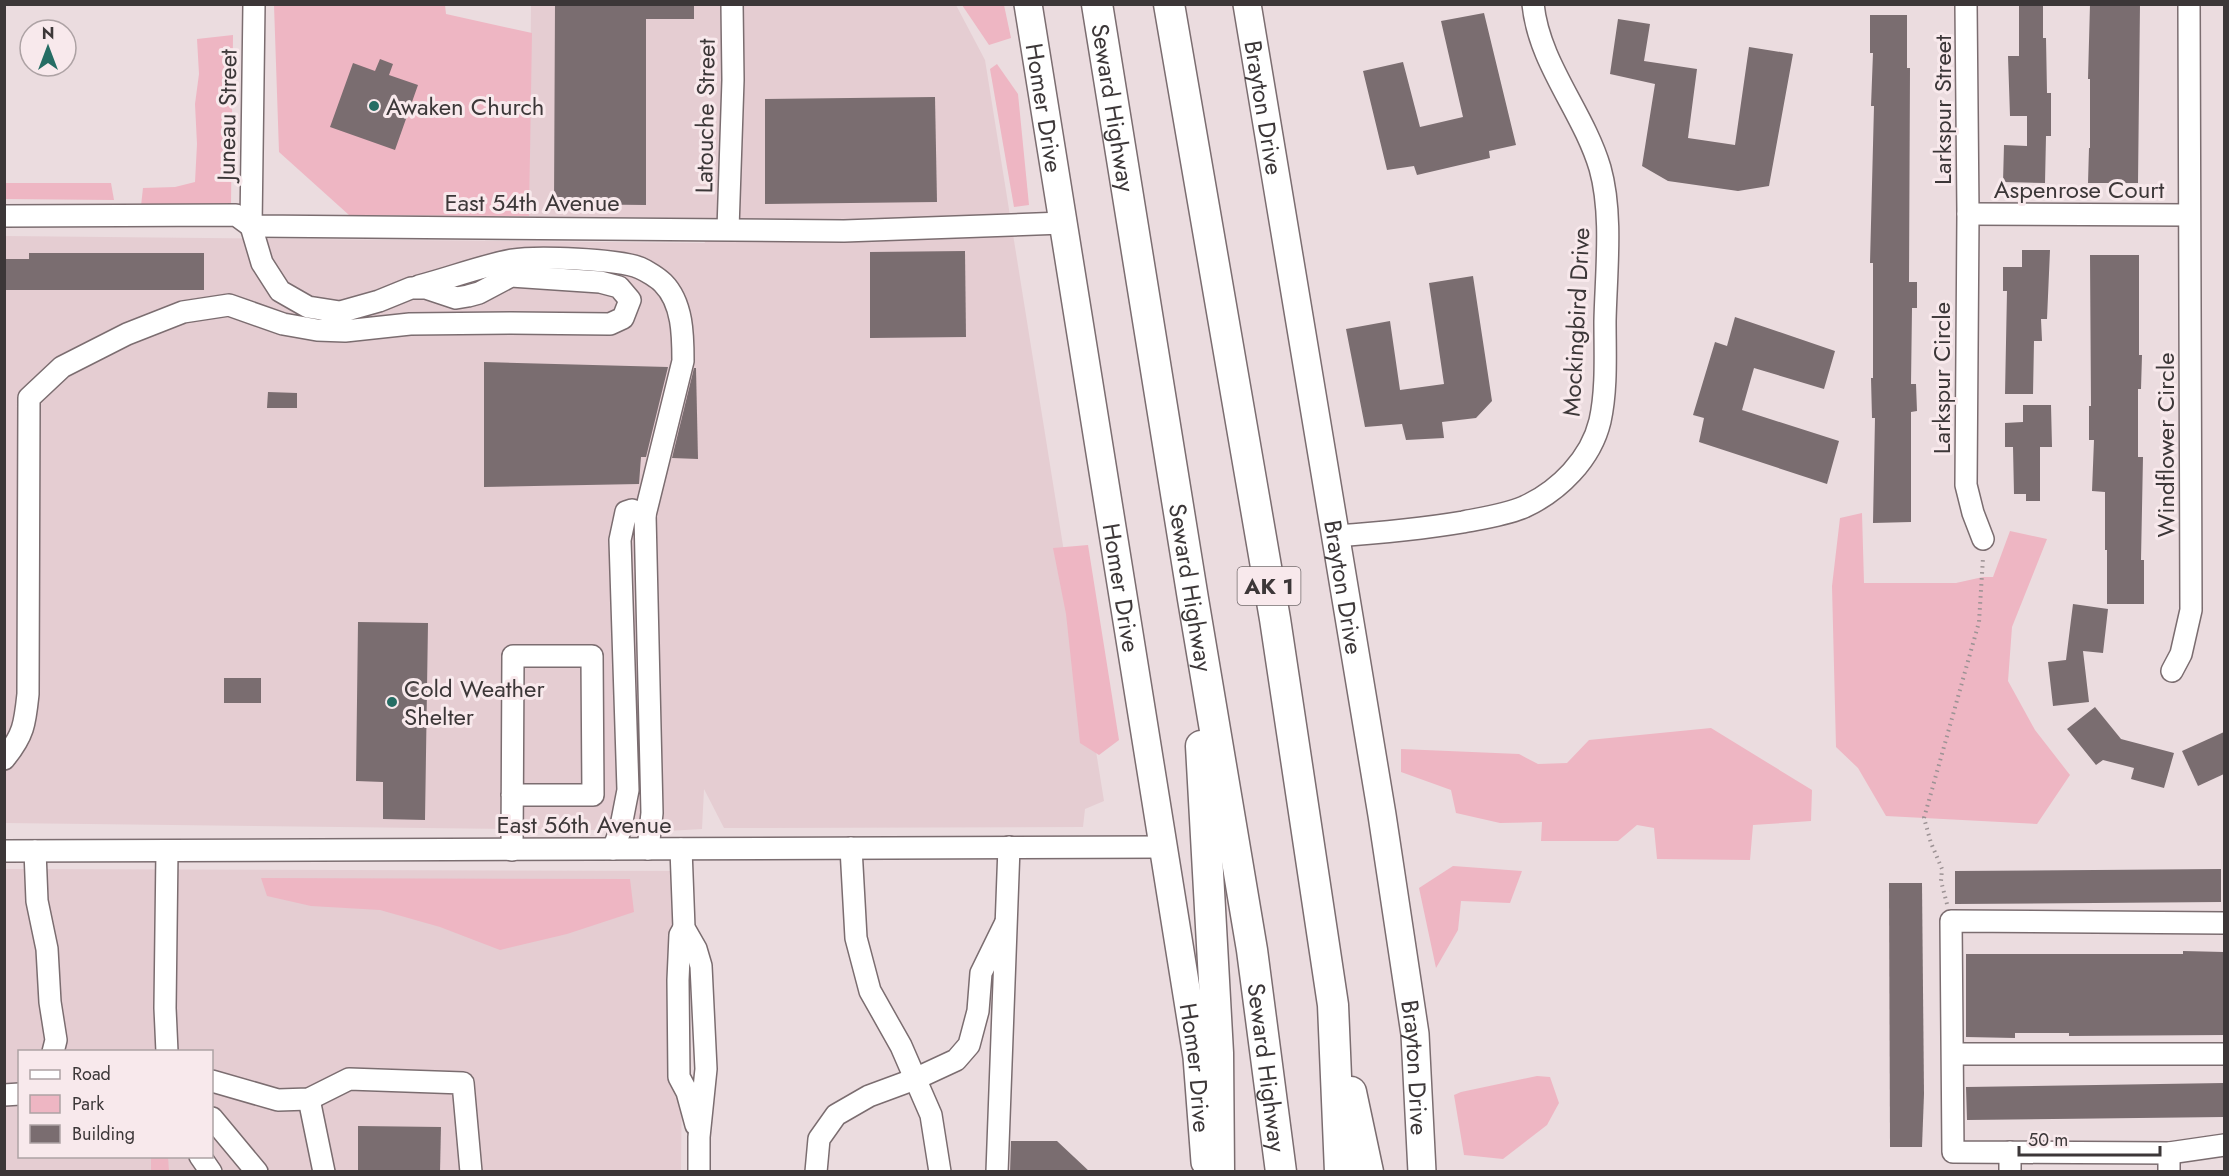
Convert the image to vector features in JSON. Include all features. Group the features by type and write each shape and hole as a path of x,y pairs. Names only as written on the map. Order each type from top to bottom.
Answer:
{"highway":[{"name":"Seward Highway","path":"1097,4 1252,950 1281,1172"},
{"name":"AK 1","path":"1169,4 1275,619 1333,1005 1340,1172"},
{"path":"1193,599 1218,1053 1219,1172"},
{"path":"1333,1005 1368,1172"}],"main road":[{"name":"Homer Drive","path":"1028,4 1197,1057 1206,1172"},
{"name":"Brayton Drive","path":"1247,4 1380,803 1415,1034 1422,1172"}],"street":[{"name":"Juneau Street","path":"254,4 251,226 262,262 280,291 308,307 340,312 379,301 411,288 514,260 553,259 612,262 640,268 664,284 678,308 683,341 683,361 645,515 652,813 648,849"},
{"name":"Latouche Street","path":"728,230 733,80 732,4"},
{"name":"Mockingbird Drive","path":"1336,536 1418,529 1484,518 1523,507 1547,494 1571,474 1587,451 1600,422 1604,390 1607,221 1600,168 1586,134 1544,51 1535,24 1533,4"},
{"name":"Larkspur Street","path":"1966,4 1968,214"},
{"name":"Windflower Circle","path":"2172,671 2181,654 2191,610 2189,4"},
{"name":"Aspenrose Court","path":"1968,214 2189,215"},
{"name":"Larkspur Circle","path":"1968,214 1966,484 1973,513 1983,539"},
{"name":"East 54th Avenue","path":"4,216 236,215 251,226 844,231 1063,224"},
{"path":"4,759 16,745 25,725 28,693 28,398 62,367 127,334 183,312 229,305 283,324 317,330 345,331 410,324 511,322 610,324 622,318 630,300 619,286 569,279 511,276 479,293 456,298 426,288 411,288"},
{"path":"613,849 620,831 628,790 620,540 626,512 632,510 645,515"},
{"path":"512,795 593,795 592,656 513,656 512,795 512,850"},
{"path":"997,1172 1009,847"},
{"name":"East 56th Avenue","path":"4,851 1164,847"},
{"path":"851,848 856,939 870,991 901,1046 931,1115 940,1172"},
{"path":"681,849 684,928 696,949 701,966 706,1069 699,1137 699,1172"},
{"path":"35,851 37,901 47,949 50,1002 56,1040 54,1050"},
{"path":"167,851 165,1008 167,1050"},
{"path":"2224,923 1952,921 1953,1152 2010,1162 2169,1162 2224,1145"},
{"path":"816,1172 819,1139 836,1115 869,1096 915,1079 956,1060 969,1045 978,1011 981,973 1005,924"},
{"path":"1953,1054 2224,1054"},
{"path":"213,1081 278,1100 309,1099 349,1079 463,1083 471,1172"},
{"path":"309,1099 324,1172"},
{"path":"213,1119 257,1172"},
{"path":"201,1158 211,1172"}],"path":[{"path":"1952,924 1941,881 1942,869 1924,818 1979,622 1983,587 1983,539"}],"shaded area":[{"path":"531,5 956,5 985,60 1104,801 1085,809 1083,827 724,828 704,789 702,829 667,831 5,823 5,236 705,243 699,218 529,216"},
{"path":"5,869 684,871 681,1171 5,1172"}],"green space":[{"path":"274,5 445,5 446,14 532,33 529,216 349,215 279,152"},
{"path":"962,5 1004,5 1011,38 989,45"},
{"path":"233,35 231,204 141,206 143,188 175,187 195,182 197,144 195,104 199,74 197,39"},
{"path":"997,64 1018,94 1029,205 1014,207 990,69"},
{"path":"5,183 111,183 114,200 5,199"},
{"path":"1862,513 1864,583 1956,583 1993,577 2010,531 2047,539 2012,627 2008,681 2035,730 2070,775 2037,824 1886,816 1858,768 1836,747 1832,586 1840,518"},
{"path":"1088,545 1119,740 1099,755 1080,743 1066,614 1053,548"},
{"path":"1711,728 1812,790 1811,821 1753,825 1750,860 1657,859 1654,828 1637,825 1618,841 1541,841 1542,822 1500,823 1456,813 1451,790 1401,772 1401,749 1519,754 1538,764 1567,763 1589,740"},
{"path":"1453,866 1522,871 1510,903 1461,901 1458,930 1436,968 1419,888"},
{"path":"261,878 630,879 634,912 567,934 500,950 440,927 380,910 311,906 267,896"},
{"path":"1537,1076 1550,1077 1559,1103 1547,1125 1503,1159 1464,1155 1454,1095"},
{"path":"151,1158 168,1158 169,1171 151,1171"}],"building":[{"path":"555,4 694,4 694,19 646,19 646,205 554,204"},
{"path":"2019,4 2043,4 2047,93 2051,93 2051,136 2046,136 2045,183 2003,182 2004,145 2027,146 2027,116 2010,116 2008,56 2019,56"},
{"path":"2090,4 2140,4 2138,183 2088,183"},
{"path":"1484,13 1516,145 1489,151 1490,158 1417,175 1414,166 1387,170 1363,71 1403,62 1420,127 1463,117 1441,21"},
{"path":"1870,15 1907,15 1907,68 1910,68 1909,282 1917,282 1917,308 1912,308 1911,384 1916,384 1917,411 1911,412 1911,522 1873,523 1875,418 1872,418 1871,378 1873,378 1873,263 1870,263 1874,106 1871,106 1873,53 1870,53"},
{"path":"1618,19 1650,24 1644,61 1697,69 1688,138 1735,145 1749,47 1793,54 1769,186 1738,191 1668,181 1642,166 1655,84 1610,74"},
{"name":"Awaken Church","path":"380,59 393,64 389,75 418,85 395,150 330,127 353,63 375,71"},
{"path":"935,97 937,202 765,204 765,99"},
{"path":"2022,250 2050,250 2047,319 2041,319 2042,341 2034,341 2033,394 2005,394 2007,291 2003,291 2003,267 2022,267"},
{"path":"965,251 966,337 870,338 870,252"},
{"path":"29,253 204,253 204,290 4,290 4,259 29,259"},
{"path":"2090,255 2139,255 2139,355 2142,355 2141,389 2138,389 2138,457 2143,457 2141,560 2144,560 2144,604 2107,604 2105,492 2092,491 2094,440 2089,440 2089,406 2091,406"},
{"path":"1473,276 1492,401 1476,418 1442,422 1444,438 1406,440 1402,424 1365,427 1346,329 1390,321 1400,390 1444,384 1429,283"},
{"path":"1735,317 1835,351 1824,389 1754,368 1742,410 1839,441 1827,484 1699,442 1704,418 1693,415 1715,342 1727,346"},
{"path":"484,362 668,367 646,457 641,457 639,484 484,487"},
{"path":"694,368 696,368 698,459 672,458"},
{"path":"268,392 297,393 297,408 267,408"},
{"path":"2023,405 2051,405 2052,447 2040,447 2040,501 2026,501 2026,494 2014,494 2013,447 2005,447 2005,423 2023,422"},
{"path":"2073,604 2108,609 2103,653 2083,651 2089,702 2053,706 2048,662 2066,660"},
{"name":"Cold Weather Shelter","path":"358,622 428,623 425,820 383,819 383,782 356,781"},
{"path":"224,678 261,678 261,703 224,703"},
{"path":"2095,707 2121,739 2174,753 2164,788 2131,779 2134,768 2103,760 2096,765 2067,729"},
{"path":"2224,732 2224,774 2198,786 2182,751"},
{"path":"2221,869 2221,902 1955,904 1955,871"},
{"path":"1889,883 1922,883 1924,1094 1922,1147 1890,1147"},
{"path":"2183,951 2224,952 2224,1035 2069,1036 2069,1033 2015,1033 2015,1038 1966,1037 1966,954 2183,954"},
{"path":"2224,1083 2224,1117 1967,1120 1966,1087"},
{"path":"358,1126 441,1127 440,1172 358,1172"},
{"path":"1011,1141 1057,1141 1090,1172 1010,1172"}],"place":[{"name":"Awaken Church","path":"374,106"},
{"name":"Cold Weather Shelter","path":"392,702"}]}
